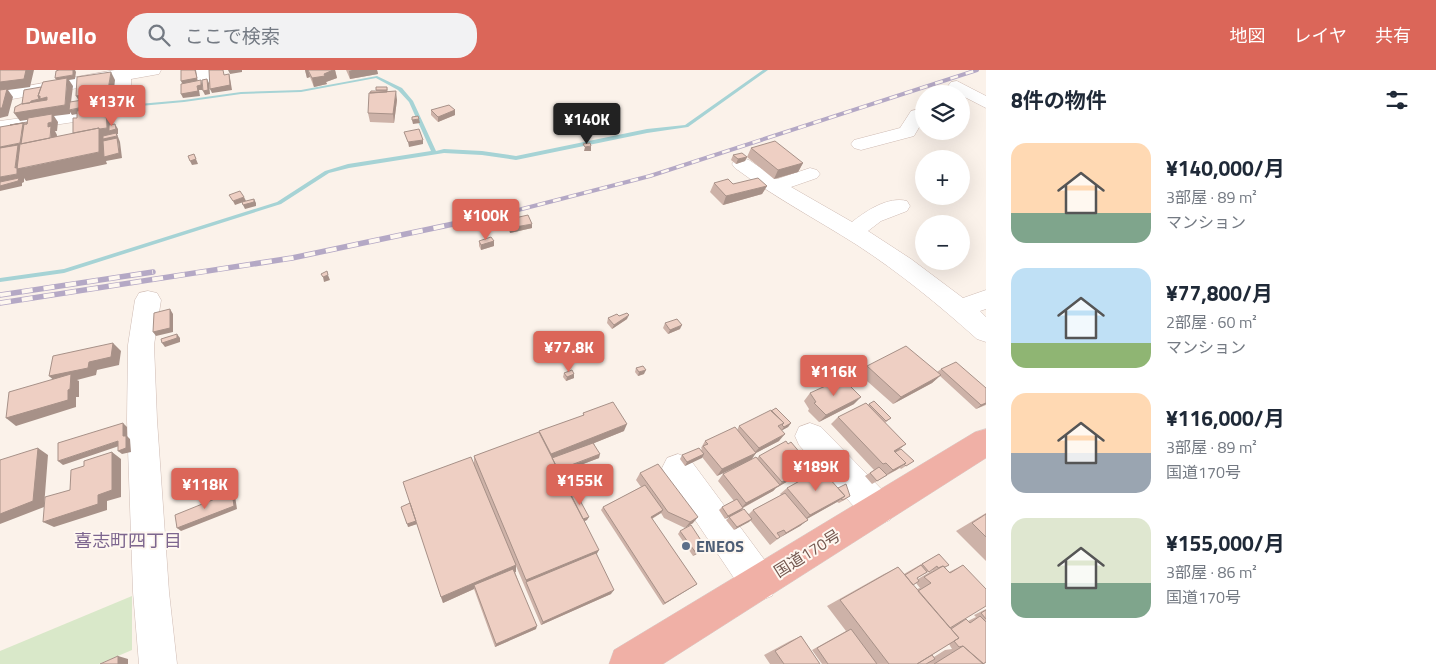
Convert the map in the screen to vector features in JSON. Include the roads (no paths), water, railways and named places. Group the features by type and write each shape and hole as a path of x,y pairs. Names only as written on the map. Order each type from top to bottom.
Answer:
{"highway":[{"name":"国道170号","path":"628,664 986,442"}],"street":[{"path":"0,96 122,73 153,70"},
{"path":"0,127 68,119 115,110 123,99 122,73"},
{"path":"861,144 907,132 915,118"},
{"path":"742,164 777,189 853,232 960,309 986,332"},
{"path":"777,189 784,183 810,174"},
{"path":"853,232 873,216 899,206"},
{"path":"960,309 986,299"},
{"path":"148,300 141,345 142,420 150,592 158,664"},
{"path":"810,436 878,509"},
{"path":"678,468 759,582"}],"waterway":[{"path":"434,153 444,151 482,153 516,158 647,131 686,126 766,70"},
{"path":"118,107 184,101 241,93 301,91 377,77 400,89 411,102 434,153"},
{"path":"0,280 64,271 279,203 327,172 348,166 434,153"}],"railway":[{"path":"491,217 650,176 977,70"},
{"path":"0,303 292,258 496,215"},
{"path":"0,295 153,272"}],"place":[{"name":"ENEOS","path":"686,546"}],"district":[{"name":"喜志町四丁目","path":"128,540"}]}
